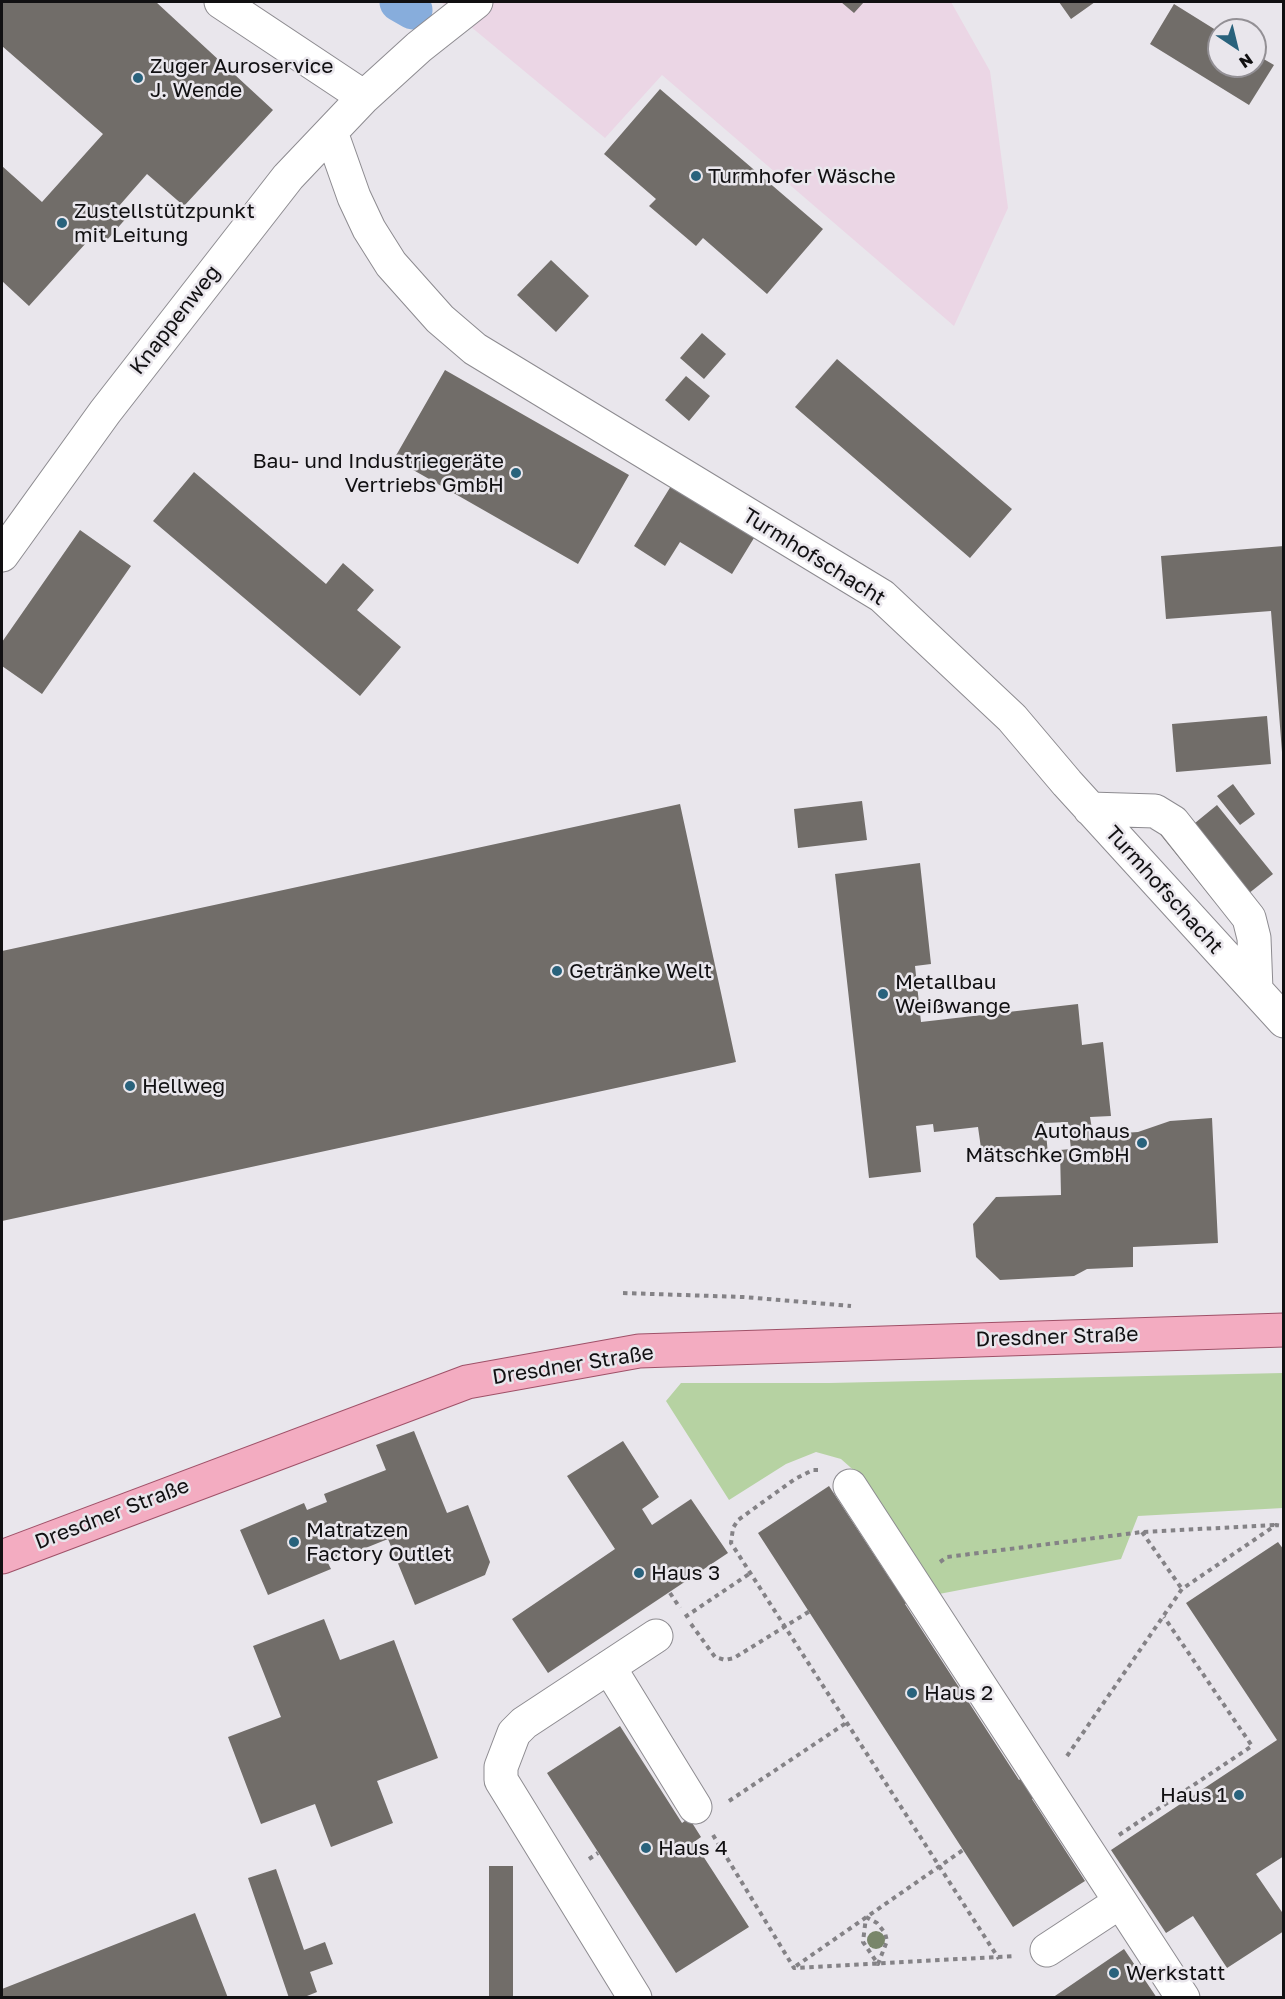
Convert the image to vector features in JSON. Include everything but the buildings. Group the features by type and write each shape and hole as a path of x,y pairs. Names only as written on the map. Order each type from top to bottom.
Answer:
{"main road":[{"name":"Dresdner Straße","path":"2,1557 467,1382 639,1351 1284,1330"}],"street":[{"path":"221,2 364,97"},
{"name":"Knappenweg","path":"2,555 105,412 288,177 364,97 419,47 476,2"},
{"name":"Turmhofschacht","path":"331,132 354,197 369,229 391,264 440,319 475,349 882,596 1012,718 1090,808 1284,1021"},
{"path":"1090,808 1155,811 1173,822 1249,918 1254,938 1256,990"},
{"path":"850,1486 1183,1998"},
{"path":"634,1998 501,1780 501,1767 514,1733 524,1723 656,1636"},
{"path":"609,1667 699,1813"},
{"path":"1047,1950 1120,1902"}],"path":[{"path":"623,1293 743,1297 859,1306"},
{"path":"850,1486 832,1472 813,1470 795,1479 738,1520 733,1528 731,1543 748,1574 999,1959"},
{"path":"1067,1756 1182,1590 1276,1526"},
{"path":"935,1565 947,1557 1142,1532 1284,1526"},
{"path":"1142,1532 1182,1590"},
{"path":"656,1636 748,1574"},
{"path":"670,1593 715,1657 725,1660 734,1658 810,1611"},
{"path":"1089,1855 1252,1746 1164,1617"},
{"path":"794,1968 699,1813 846,1724"},
{"path":"794,1968 963,1850"},
{"path":"866,1917 877,1923 885,1933 887,1941 878,1964"},
{"path":"866,1917 863,1942 878,1964"},
{"path":"794,1968 999,1959 1047,1950"}],"shaded area":[{"path":"441,2 951,2 990,71 1008,208 954,326 662,75 605,138"}],"green space":[{"path":"1283,1373 1283,1508 1138,1516 1121,1559 939,1594 859,1475 841,1459 816,1452 786,1464 729,1500 666,1401 681,1383 829,1383"}],"waterway":[{"path":"399,2 413,10"}],"place":[{"name":"Zuger Auroservice J. Wende","path":"138,78"},
{"name":"Turmhofer Wäsche","path":"696,176"},
{"name":"Zustellstützpunkt mit Leitung","path":"62,223"},
{"name":"Bau- und Industriegeräte Vertriebs GmbH","path":"516,473"},
{"name":"Getränke Welt","path":"557,971"},
{"name":"Metallbau Weißwange","path":"883,994"},
{"name":"Hellweg","path":"130,1086"},
{"name":"Autohaus Mätschke GmbH","path":"1142,1143"},
{"name":"Matratzen Factory Outlet","path":"294,1542"},
{"name":"Haus 3","path":"639,1573"},
{"name":"Haus 2","path":"912,1693"},
{"name":"Haus 1","path":"1239,1795"},
{"name":"Haus 4","path":"646,1848"},
{"name":"Werkstatt","path":"1114,1973"}]}
